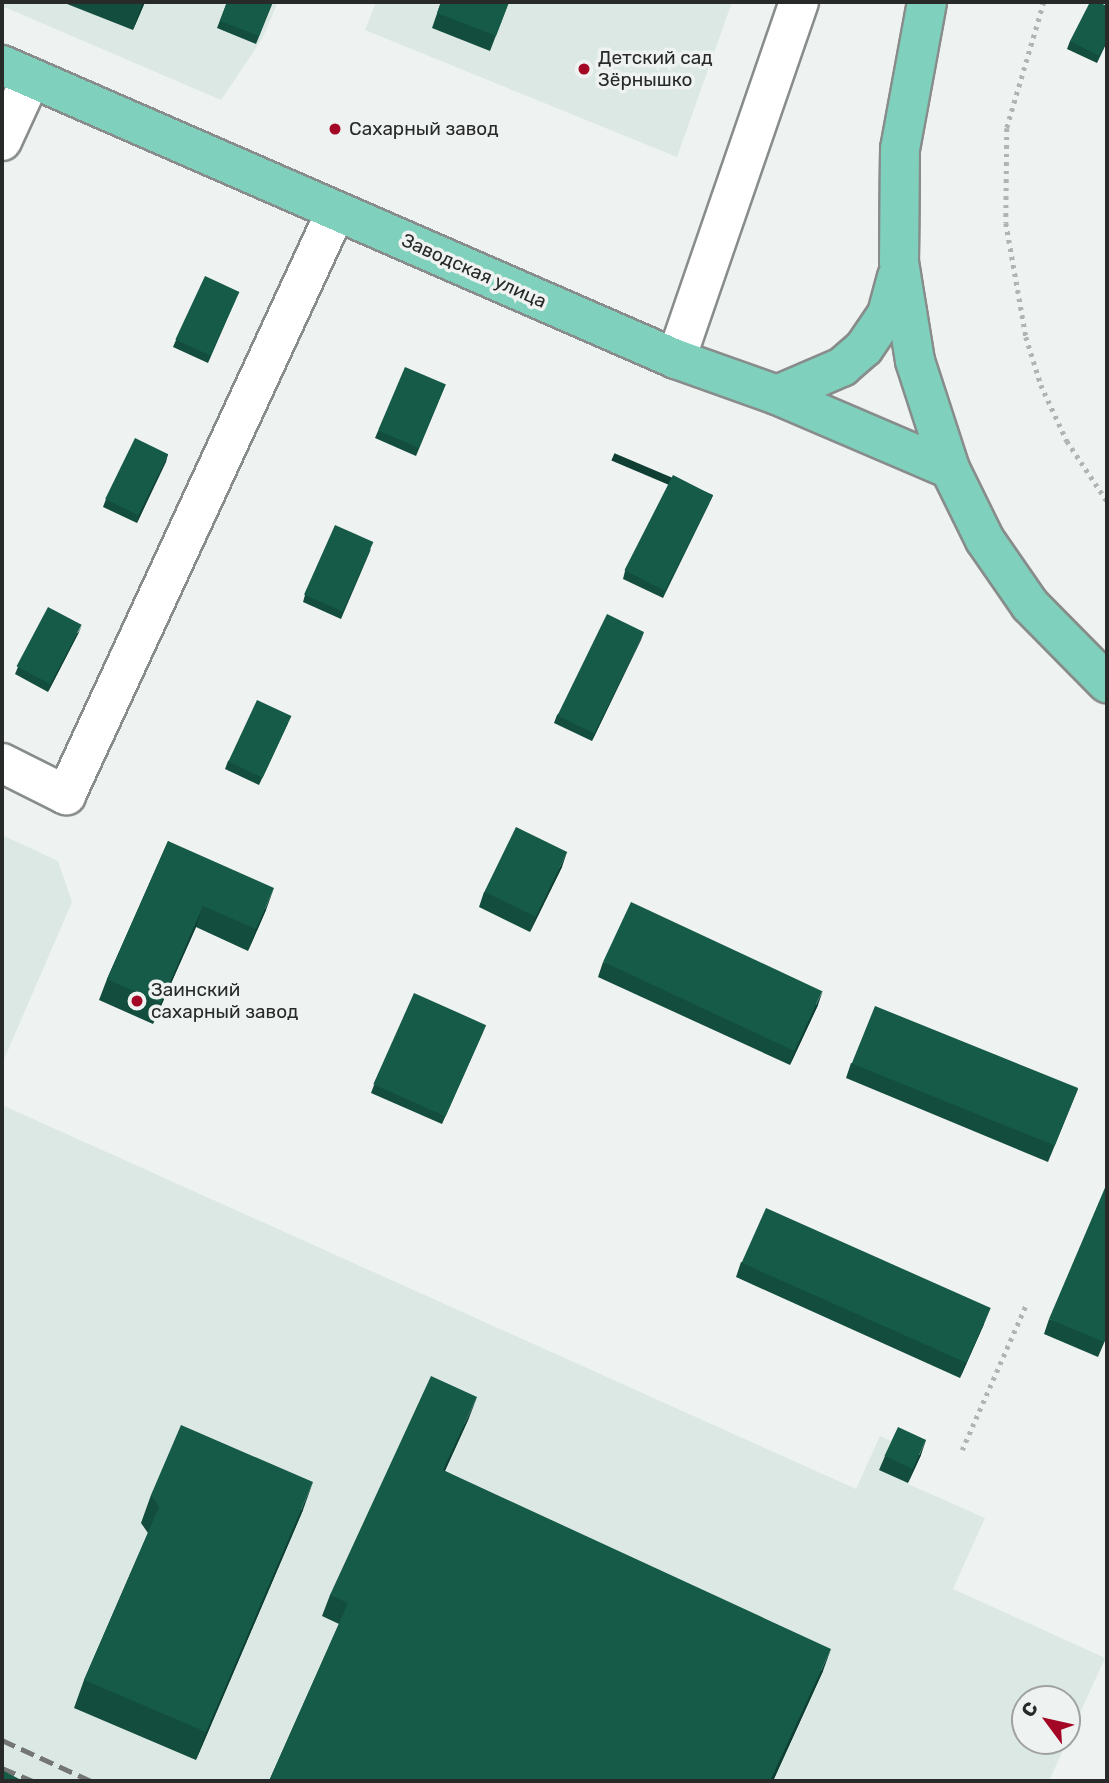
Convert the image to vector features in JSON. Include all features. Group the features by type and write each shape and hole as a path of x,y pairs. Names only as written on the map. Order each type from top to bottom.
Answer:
{"main road":[{"path":"777,395 842,367 864,348 894,298 899,262 900,149 927,2"},
{"name":"Заводская улица","path":"16,72 676,359 777,395 950,469"},
{"path":"899,262 915,361 950,469 1002,568 1053,632 1107,683"}],"street":[{"path":"676,359 799,2"},
{"path":"2,141 16,72"},
{"path":"2,763 66,795 336,211"}],"path":[{"path":"1044,2 1007,128 1006,223 1026,337 1041,385 1067,441 1107,501"},
{"path":"962,1450 1026,1305"}],"shaded area":[{"path":"2,2 278,2 262,39 221,100 2,6"},
{"name":"Детский сад Зёрнышко","path":"376,2 732,2 677,157 365,30"},
{"path":"2,835 58,861 72,902 2,1064"},
{"path":"2,1105 856,1489 880,1436 921,1455 908,1484 985,1518 953,1589 1105,1658 1081,1711 1081,1685 1011,1685 1011,1755 1061,1755 1049,1781 2,1781"}],"building":[{"path":"227,2 272,2 259,36 220,21"},
{"path":"441,2 509,2 496,36 437,13"},
{"path":"1090,2 1107,6 1107,40 1099,56 1070,41"},
{"path":"205,276 239,292 210,356 175,339"},
{"path":"405,367 446,384 419,448 378,431"},
{"path":"135,438 168,454 138,515 105,499"},
{"path":"673,475 713,495 665,591 624,570"},
{"path":"335,525 373,542 342,612 304,594"},
{"path":"48,607 82,625 50,684 17,666"},
{"path":"607,614 644,632 594,734 557,716"},
{"path":"257,700 291,716 263,778 228,762"},
{"path":"516,827 567,852 536,917 484,892"},
{"path":"168,841 274,888 256,929 203,906 161,1003 107,979"},
{"path":"631,902 822,991 794,1051 603,962"},
{"path":"414,993 486,1025 445,1116 373,1084"},
{"path":"875,1006 1078,1088 1055,1146 852,1063"},
{"path":"1107,1183 1107,1334 1104,1342 1049,1319"},
{"path":"766,1208 991,1308 966,1363 742,1263"},
{"path":"431,1376 477,1397 443,1470 831,1649 770,1781 269,1781 348,1603 330,1595"},
{"path":"181,1425 313,1482 206,1732 84,1680 159,1507 151,1495"},
{"path":"898,1427 926,1440 913,1469 884,1456"},
{"path":"2,1770 23,1781 2,1781"}],"railway":[{"path":"2,1740 91,1781"},
{"path":"2,1768 32,1781"}],"place":[{"name":"Детский сад Зёрнышко","path":"584,69"},
{"name":"Сахарный завод","path":"335,129"},
{"name":"Заинский сахарный завод","path":"137,1001"}]}
